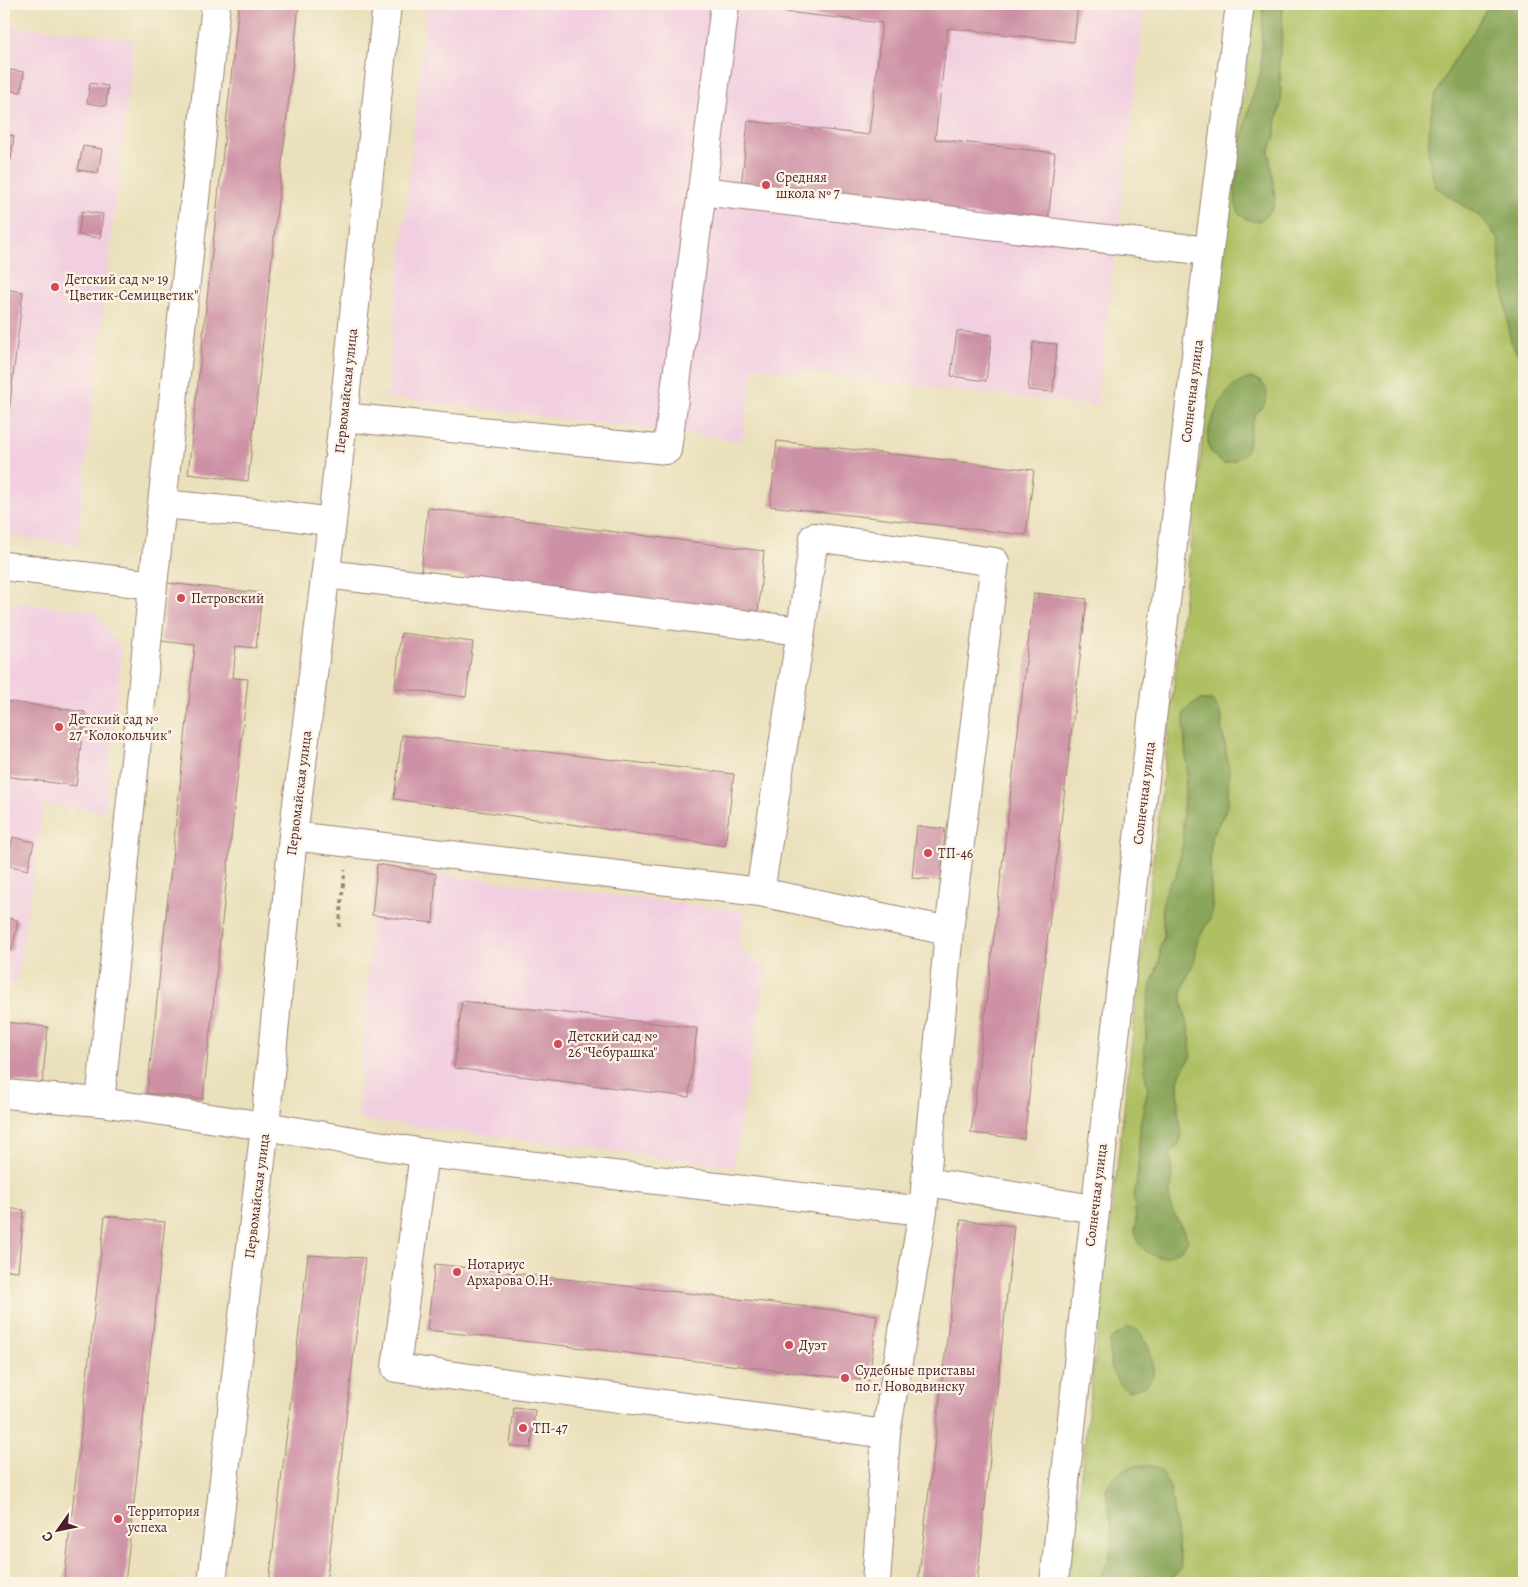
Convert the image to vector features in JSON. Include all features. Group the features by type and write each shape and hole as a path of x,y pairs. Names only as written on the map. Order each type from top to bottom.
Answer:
{"street":[{"path":"100,1102 153,585 216,4"},
{"name":"Первомайская улица","path":"212,1583 265,1126 293,836 332,522 387,4"},
{"path":"343,417 667,450 725,4"},
{"name":"Солнечная улица","path":"1054,1583 1094,1209 1208,251 1240,4"},
{"path":"702,192 1208,251"},
{"path":"162,504 332,522"},
{"path":"760,892 802,631 814,537 995,562 949,931 924,1211 886,1434 876,1583"},
{"path":"4,566 153,585"},
{"path":"326,574 802,631"},
{"path":"293,836 760,892 949,931"},
{"path":"4,1094 100,1102 265,1126 424,1153 924,1211"},
{"path":"424,1153 396,1368 886,1434"},
{"path":"927,1182 1094,1209"}],"path":[{"path":"339,927 348,842"}],"shaded area":[{"name":"Средняя школа № 7","path":"427,4 1146,4 1096,406 754,367 742,441 386,397"},
{"name":"Детский сад № 19 \"Цветик-Семицветик\"","path":"4,25 134,39 77,545 4,535"},
{"name":"Детский сад № 27 \"Колокольчик\"","path":"4,601 93,611 122,650 105,811 44,804 17,983 4,981"},
{"name":"Детский сад № 26 \"Чебурашка\"","path":"377,864 436,874 745,911 738,947 766,970 733,1166 358,1119"}],"green space":[{"path":"1254,4 1263,4 1261,72 1252,98 1241,142 1235,185 1236,205 1275,198 1269,152 1275,137 1280,109 1279,59 1283,4 1489,4 1474,31 1459,51 1435,96 1430,121 1428,156 1435,186 1482,218 1499,240 1500,265 1511,343 1524,364 1524,1583 1160,1583 1175,1575 1181,1567 1173,1501 1106,1488 1112,1535 1109,1560 1096,1583 1068,1583","holes":["1229,391 1266,396 1254,418 1244,454 1213,455 1209,447 1209,430 1219,406","1201,700 1212,700 1222,719 1221,727 1226,748 1228,801 1224,814 1211,837 1212,909 1210,919 1197,941 1195,959 1182,993 1182,1002 1190,1036 1191,1056 1178,1081 1179,1144 1171,1153 1172,1184 1169,1193 1172,1210 1184,1231 1135,1233 1134,1197 1138,1172 1140,1124 1148,1089 1144,1056 1147,1011 1151,985 1160,960 1160,948 1164,936 1162,907 1168,885 1176,876 1183,843 1183,809 1187,772 1184,728 1191,705"]},
{"path":"1263,4 1283,4 1279,59 1281,102 1275,137 1269,152 1275,198 1274,205 1271,211 1260,221 1253,221 1240,215 1236,205 1235,185 1241,142 1252,98 1261,72"},
{"path":"1489,4 1524,4 1524,364 1511,343 1500,265 1499,240 1482,218 1435,186 1428,156 1430,121 1435,96 1459,51 1474,31"},
{"path":"1250,378 1259,381 1265,386 1267,393 1265,403 1255,415 1246,451 1241,456 1224,464 1214,456 1208,443 1212,419 1225,396 1232,388 1236,384"},
{"path":"1201,700 1212,700 1222,719 1221,727 1229,768 1228,801 1224,814 1211,837 1212,909 1210,919 1197,941 1195,959 1182,993 1182,1002 1190,1036 1191,1056 1178,1081 1178,1112 1182,1135 1179,1144 1171,1153 1172,1184 1169,1193 1172,1210 1188,1240 1184,1247 1167,1257 1157,1257 1147,1252 1138,1243 1135,1232 1134,1197 1138,1172 1140,1124 1148,1089 1144,1056 1147,1011 1151,985 1160,960 1160,948 1164,936 1162,907 1164,895 1168,885 1176,876 1183,843 1183,809 1187,772 1184,713 1191,705"},
{"path":"1129,1327 1137,1330 1144,1339 1152,1359 1153,1373 1152,1378 1147,1384 1128,1391 1114,1375 1110,1362 1110,1340"},
{"path":"1150,1465 1159,1469 1170,1487 1181,1567 1175,1575 1160,1583 1096,1583 1109,1560 1112,1543 1112,1527 1106,1488 1124,1470 1136,1466"}],"building":[{"path":"239,4 299,4 248,481 188,474"},
{"path":"760,4 1078,4 1074,42 948,28 935,139 1055,153 1048,223 741,188 748,121 869,135 882,23 759,9"},
{"path":"4,69 24,72 21,92 4,90"},
{"path":"90,83 108,86 106,106 87,103"},
{"path":"4,134 14,136 11,160 4,159"},
{"path":"83,146 102,149 98,173 78,170"},
{"path":"82,211 103,214 100,238 78,235"},
{"path":"4,289 23,292 5,446 4,446"},
{"path":"957,331 992,335 986,381 951,376"},
{"path":"1033,342 1057,344 1053,392 1028,390"},
{"path":"777,441 1034,470 1026,535 770,506"},
{"path":"428,508 764,551 758,613 421,571"},
{"path":"167,583 262,593 256,648 236,646 233,678 248,679 203,1099 147,1093 195,645 161,641"},
{"path":"1034,593 1087,599 1024,1139 971,1133"},
{"path":"401,633 473,642 466,697 395,688"},
{"path":"4,701 85,712 76,786 4,776"},
{"path":"402,735 734,774 725,846 394,799"},
{"name":"ТП-46","path":"917,826 945,829 941,880 912,878"},
{"path":"13,837 34,842 28,870 7,865"},
{"path":"377,864 436,874 433,923 372,915"},
{"path":"4,917 18,920 12,951 4,949"},
{"path":"462,1001 697,1028 689,1097 454,1068"},
{"path":"4,1022 48,1027 42,1085 4,1081"},
{"path":"4,1208 24,1210 18,1271 4,1270"},
{"path":"105,1216 165,1222 125,1583 64,1583"},
{"path":"961,1220 1014,1226 977,1583 918,1583"},
{"path":"308,1255 365,1258 336,1504 326,1583 269,1583"},
{"path":"435,1264 877,1315 869,1381 427,1330"},
{"name":"ТП-47","path":"514,1408 535,1410 531,1448 510,1446"}],"place":[{"name":"Средняя школа № 7","path":"766,185"},
{"name":"Детский сад № 19 \"Цветик-Семицветик\"","path":"55,287"},
{"name":"Петровский","path":"181,598"},
{"name":"Детский сад № 27 \"Колокольчик\"","path":"59,727"},
{"name":"ТП-46","path":"928,853"},
{"name":"Детский сад № 26 \"Чебурашка\"","path":"558,1044"},
{"name":"Нотариус Архарова О.Н.","path":"457,1272"},
{"name":"Дуэт","path":"789,1345"},
{"name":"Судебные приставы по г. Новодвинску","path":"845,1378"},
{"name":"ТП-47","path":"523,1428"},
{"name":"Территория успеха","path":"118,1519"}]}
